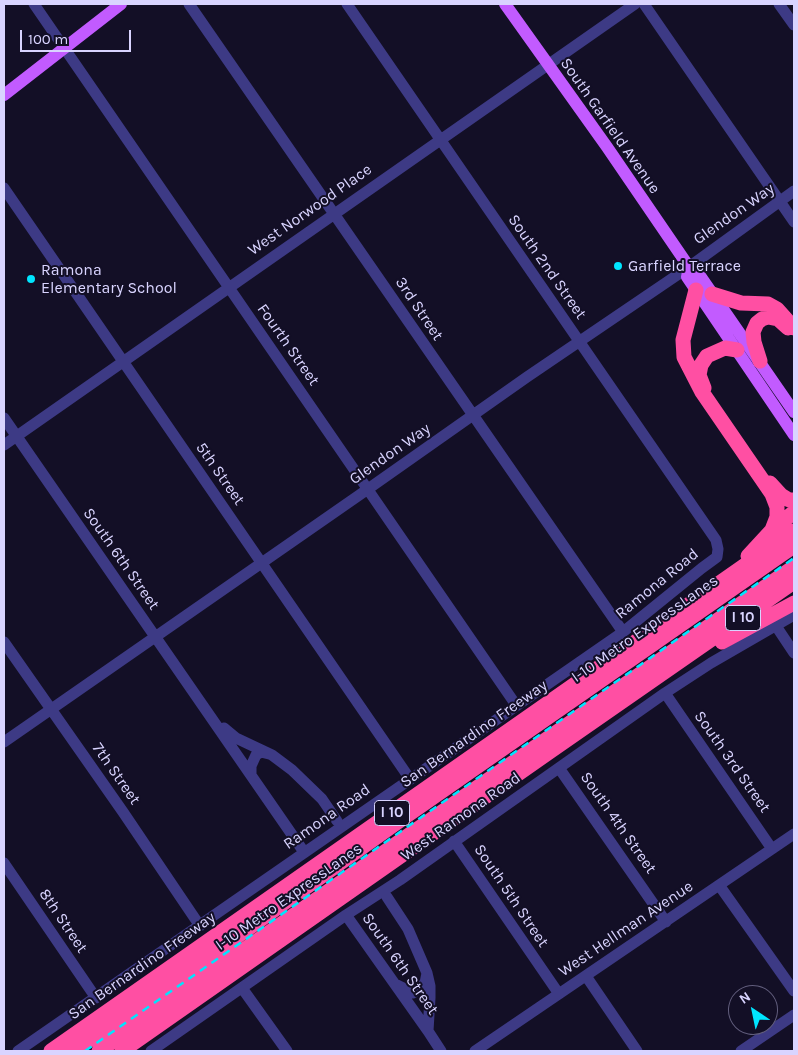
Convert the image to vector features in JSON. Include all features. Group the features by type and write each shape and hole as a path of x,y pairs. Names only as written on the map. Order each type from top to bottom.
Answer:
{"highway":[{"path":"696,290 683,340 684,357 690,372 702,392 772,494 777,506 777,517 772,530"},
{"path":"712,294 741,302 768,304 777,309 794,328"},
{"path":"760,361 753,332 757,323 762,319 768,317 778,319 794,337"},
{"path":"737,350 725,348 707,356 701,365 699,375 703,387 771,483 789,500 794,500"},
{"path":"732,574 772,530 794,512"},
{"name":"San Bernardino Freeway","path":"51,1051 794,531"},
{"name":"I-10 Metro ExpressLanes","path":"73,1051 157,994 402,819 794,546"},
{"name":"I-10 Metro ExpressLanes","path":"100,1051 794,567"},
{"name":"I 10","path":"122,1051 794,582"},
{"path":"693,653 729,639 794,603"}],"main road":[{"path":"4,95 121,4"},
{"name":"South Garfield Avenue","path":"504,4 607,147 689,267 696,270 794,412"},
{"name":"South Garfield Avenue","path":"689,267 686,277 794,435"}],"street":[{"name":"Fourth Street","path":"34,4 516,705"},
{"name":"3rd Street","path":"189,4 623,632"},
{"name":"South 2nd Street","path":"347,4 716,540 718,549"},
{"name":"West Norwood Place","path":"4,445 635,4"},
{"path":"644,4 794,222"},
{"path":"779,4 794,25"},
{"name":"5th Street","path":"4,188 410,778"},
{"name":"Glendon Way","path":"4,742 579,341 689,267 794,191"},
{"name":"South 6th Street","path":"4,418 304,852"},
{"name":"Ramona Road","path":"18,1051 623,632 717,557 718,549"},
{"name":"West Ramona Road","path":"151,1051 346,914 400,880 665,693 711,663 794,615"},
{"path":"776,626 794,653"},
{"name":"7th Street","path":"4,642 200,926"},
{"name":"South 3rd Street","path":"665,693 772,849"},
{"name":"South 6th Street","path":"212,718 236,738 272,755 312,787 337,821"},
{"path":"251,773 251,766 256,756 262,752 272,755"},
{"name":"South 4th Street","path":"559,768 666,922"},
{"name":"West Hellman Avenue","path":"475,1051 794,834"},
{"name":"South 5th Street","path":"454,841 559,994"},
{"name":"8th Street","path":"4,863 96,998"},
{"path":"719,885 794,991"},
{"name":"South 6th Street","path":"387,897 408,929 427,973 430,986 428,1031"},
{"name":"South 6th Street","path":"346,914 441,1051"},
{"path":"394,984 413,993 425,983 427,973"},
{"path":"586,976 637,1051"},
{"path":"242,988 287,1051"},
{"path":"741,1051 794,1015"}],"railway":[{"path":"85,1051 794,558"}],"place":[{"name":"Garfield Terrace","path":"618,266"},
{"name":"Ramona Elementary School","path":"31,279"}]}
